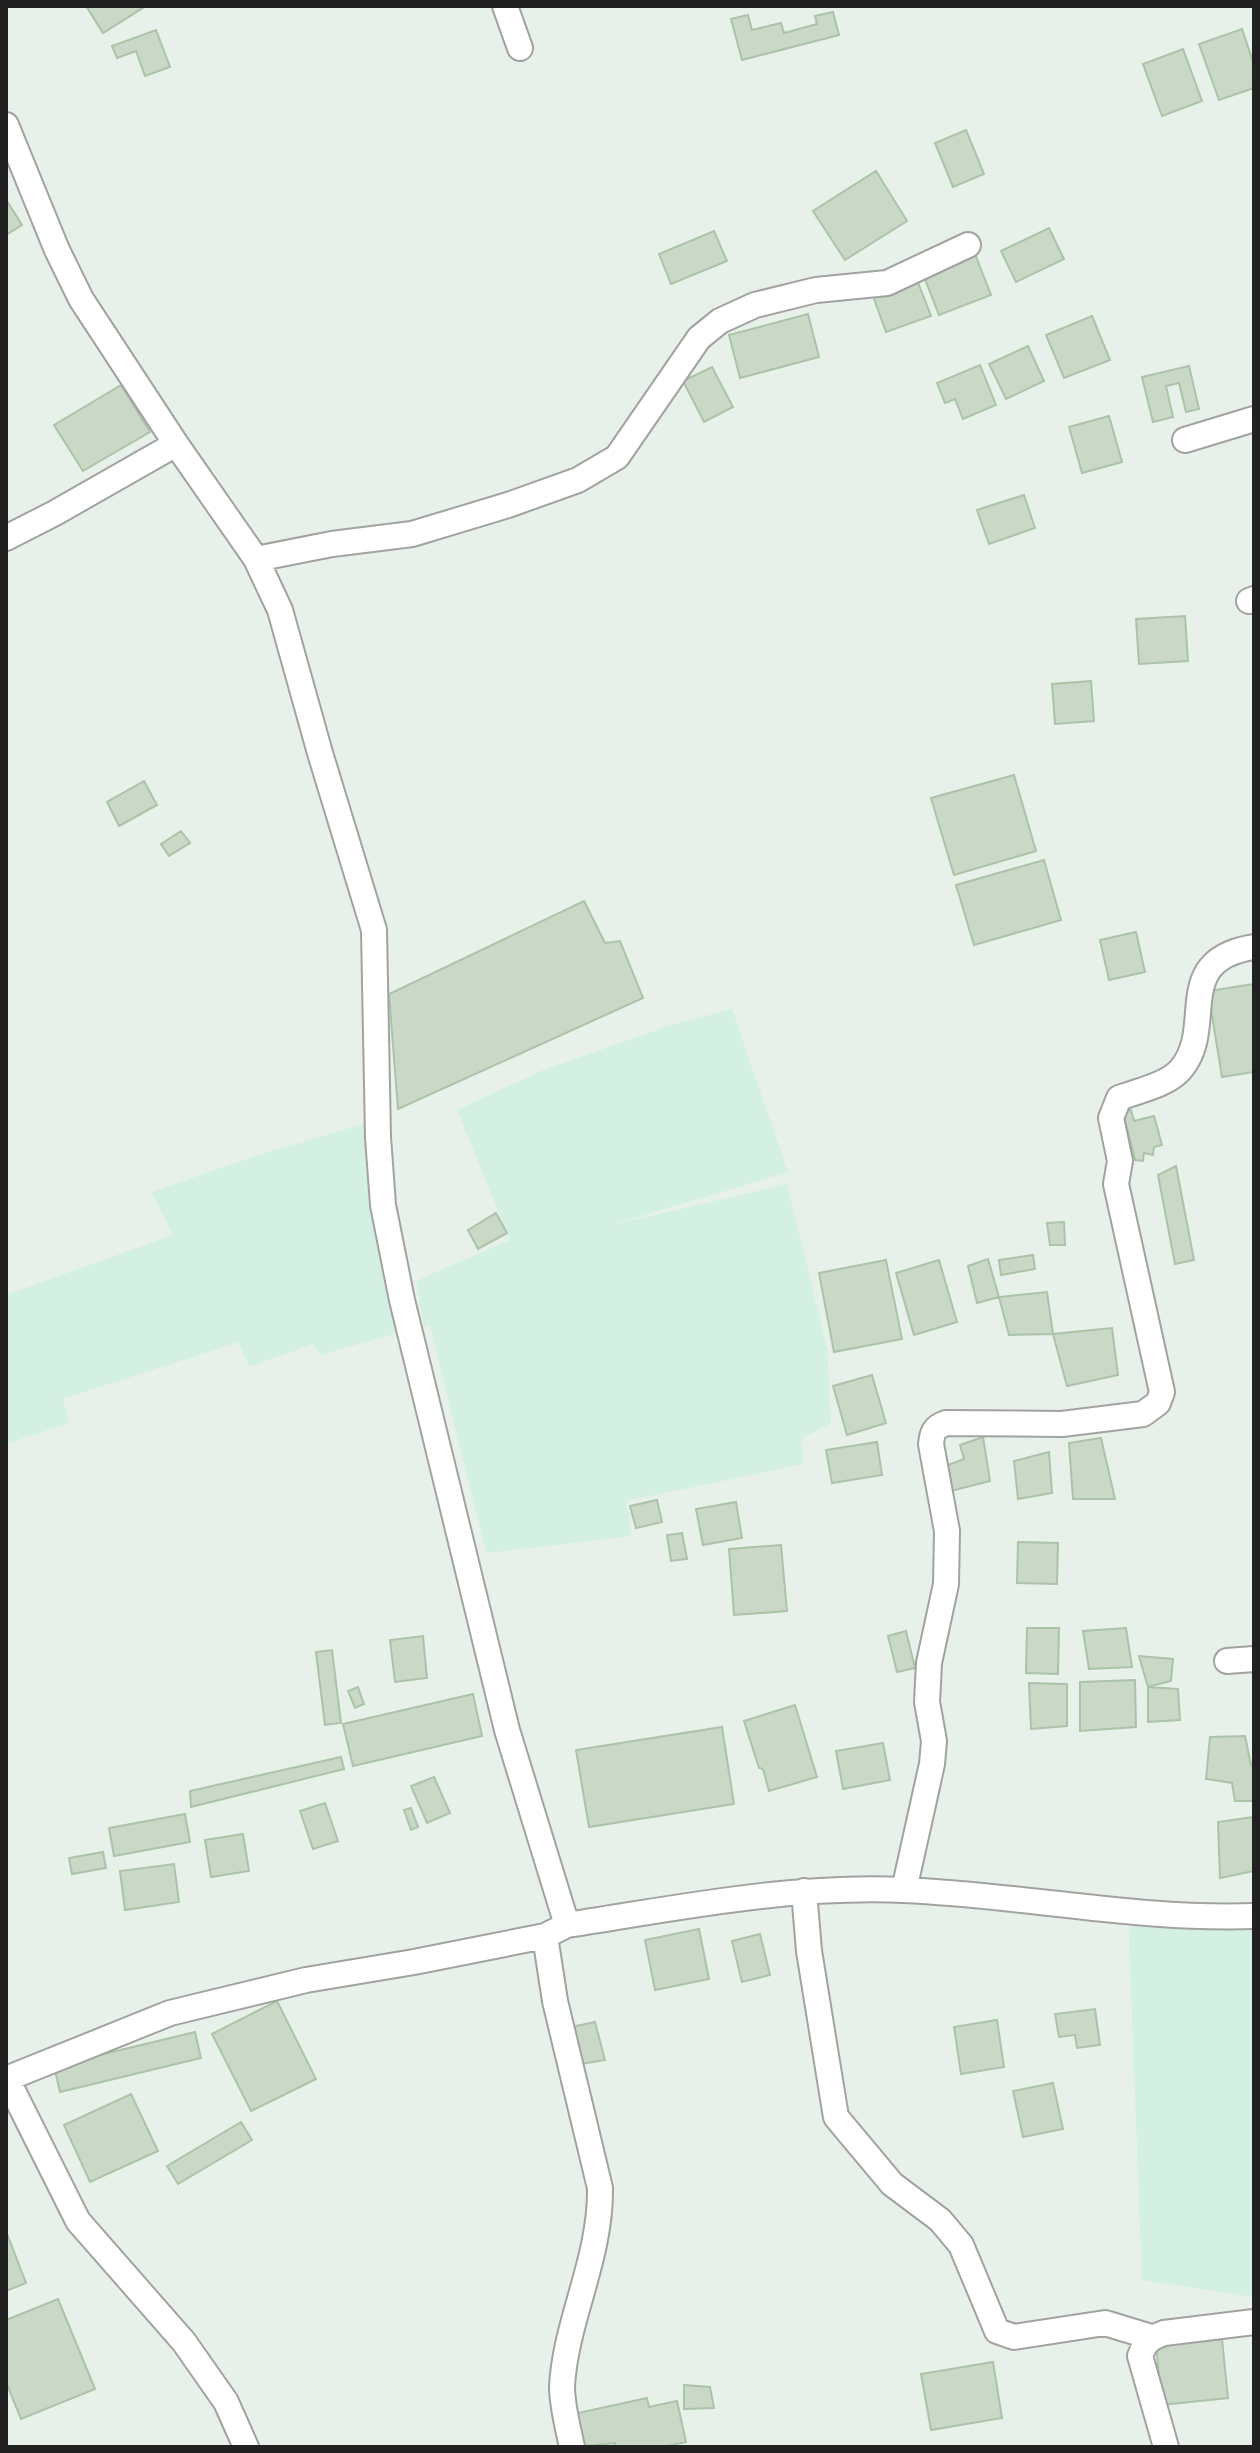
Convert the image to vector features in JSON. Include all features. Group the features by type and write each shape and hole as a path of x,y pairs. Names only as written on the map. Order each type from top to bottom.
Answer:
{"street":[{"path":"505,6 520,48"},
{"path":"6,125 57,250 81,299 256,559 280,610 374,930 378,1137 383,1205 435,1443 507,1730 567,1925"},
{"path":"256,559 332,544 412,534 578,480 617,457 699,338 720,321 755,305 816,290 887,283 968,245"},
{"path":"1185,440 1254,419"},
{"path":"6,538 176,444"},
{"path":"904,1890 932,1764 934,1741 927,1702 929,1663 946,1584 947,1531 931,1434 946,1423 1062,1424 1143,1414 1158,1403 1162,1392 1116,1184 1120,1161 1111,1118 1119,1098 1181,1070 1190,1053 1200,986 1209,970 1224,956 1254,947"},
{"path":"1227,1661 1254,1659"},
{"path":"246,2447 226,2402 184,2342 78,2221 7,2079 170,2013 306,1980 545,1936 567,1925 759,1895 804,1891 904,1890 1128,1912 1254,1916"},
{"path":"804,1891 809,1951 836,2117 892,2184 940,2220 961,2245 997,2331 1014,2337 1105,2323 1151,2337 1215,2325 1254,2322"},
{"path":"545,1936 555,2001 600,2188 600,2216 585,2287 568,2346 562,2389 572,2447"},
{"path":"1151,2337 1140,2356 1166,2447"}],"green space":[{"path":"732,1009 788,1172 608,1226 787,1184 827,1347 831,1423 801,1439 803,1464 626,1501 632,1536 486,1553 430,1325 424,1327 416,1281 510,1240 457,1110 541,1071 668,1026"},
{"path":"367,1123 400,1332 321,1355 313,1344 249,1367 239,1342 63,1399 69,1423 6,1444 6,1295 173,1235 152,1192 255,1156"},
{"path":"1128,1912 1254,1912 1254,2297 1142,2280"}],"building":[{"path":"86,6 146,6 103,33"},
{"path":"833,12 839,35 742,60 731,19 748,15 752,30 781,23 784,33 817,24 815,16"},
{"path":"1242,29 1254,65 1254,88 1219,100 1199,44"},
{"path":"156,30 170,67 145,76 136,51 117,58 112,46"},
{"path":"1183,49 1202,101 1162,116 1143,64"},
{"path":"966,130 984,174 953,187 935,143"},
{"path":"876,171 907,221 845,260 813,211"},
{"path":"6,202 22,225 6,235"},
{"path":"1049,228 1064,259 1016,282 1001,251"},
{"path":"714,231 727,261 671,284 659,254"},
{"path":"975,254 991,295 939,315 923,274"},
{"path":"917,280 931,316 886,332 873,296"},
{"path":"808,314 819,357 740,378 729,335"},
{"path":"1092,316 1110,360 1064,378 1046,335"},
{"path":"1028,346 1044,381 1006,399 989,364"},
{"path":"980,365 996,405 963,419 955,399 945,403 937,383"},
{"path":"1189,366 1199,409 1186,412 1179,383 1166,386 1173,417 1153,422 1142,377"},
{"path":"712,367 733,407 704,422 683,381"},
{"path":"121,385 150,432 83,471 54,425"},
{"path":"1109,416 1122,462 1082,473 1069,427"},
{"path":"1024,495 1035,528 989,544 977,510"},
{"path":"1185,616 1188,661 1139,664 1136,619"},
{"path":"1091,681 1094,721 1055,724 1052,684"},
{"path":"1014,775 1036,851 954,875 931,798"},
{"path":"144,781 157,805 119,826 107,802"},
{"path":"181,831 190,843 169,856 161,844"},
{"path":"1044,860 1061,920 974,945 956,885"},
{"path":"584,901 605,943 620,941 643,998 398,1109 389,994"},
{"path":"1136,932 1145,972 1109,980 1100,940"},
{"path":"1254,984 1254,1072 1222,1077 1208,991"},
{"path":"1131,1110 1134,1121 1154,1116 1162,1145 1154,1147 1153,1155 1144,1153 1143,1161 1135,1160 1123,1112"},
{"path":"1176,1166 1194,1260 1175,1264 1158,1175"},
{"path":"496,1213 507,1233 478,1249 468,1230"},
{"path":"1064,1222 1065,1245 1050,1245 1047,1223"},
{"path":"1033,1255 1035,1269 1001,1275 999,1260"},
{"path":"988,1259 999,1297 977,1303 968,1266"},
{"path":"886,1260 902,1339 834,1352 819,1273"},
{"path":"939,1260 957,1322 914,1335 896,1273"},
{"path":"1047,1292 1053,1334 1009,1335 999,1297"},
{"path":"1112,1328 1118,1375 1067,1386 1053,1334"},
{"path":"872,1375 886,1423 847,1435 833,1386"},
{"path":"983,1437 990,1481 947,1492 943,1467 964,1459 960,1445"},
{"path":"1101,1438 1115,1499 1073,1499 1069,1443"},
{"path":"877,1442 882,1475 832,1483 826,1450"},
{"path":"1049,1452 1052,1493 1018,1499 1014,1461"},
{"path":"657,1500 662,1522 636,1528 630,1506"},
{"path":"736,1502 742,1538 703,1545 696,1509"},
{"path":"682,1533 687,1559 671,1561 667,1535"},
{"path":"1018,1542 1058,1543 1057,1584 1017,1583"},
{"path":"781,1545 787,1611 734,1615 729,1549"},
{"path":"1027,1628 1059,1628 1058,1674 1026,1673"},
{"path":"1126,1628 1132,1667 1089,1669 1083,1631"},
{"path":"906,1631 915,1668 897,1672 888,1636"},
{"path":"423,1636 427,1678 395,1682 390,1640"},
{"path":"332,1650 341,1723 325,1725 316,1652"},
{"path":"1139,1656 1173,1659 1171,1681 1148,1687"},
{"path":"1135,1680 1136,1727 1080,1731 1080,1682"},
{"path":"1029,1683 1067,1684 1067,1726 1031,1729"},
{"path":"358,1687 364,1704 355,1708 348,1691"},
{"path":"1148,1687 1178,1689 1180,1720 1148,1722"},
{"path":"473,1694 482,1736 353,1766 343,1724"},
{"path":"795,1705 817,1777 769,1791 744,1721"},
{"path":"722,1727 734,1804 589,1827 576,1750"},
{"path":"1245,1736 1251,1765 1254,1766 1254,1801 1235,1801 1232,1783 1206,1779 1210,1737"},
{"path":"883,1743 890,1780 843,1789 836,1751"},
{"path":"341,1757 344,1769 191,1807 190,1791"},
{"path":"434,1777 450,1813 427,1823 411,1786"},
{"path":"325,1803 338,1841 313,1849 300,1811"},
{"path":"411,1808 418,1827 411,1830 404,1810"},
{"path":"185,1814 190,1842 114,1856 109,1828"},
{"path":"1254,1817 1254,1871 1220,1878 1218,1822"},
{"path":"243,1834 249,1871 211,1877 205,1840"},
{"path":"103,1852 106,1868 72,1874 69,1858"},
{"path":"174,1864 179,1902 125,1910 120,1871"},
{"path":"699,1929 709,1979 655,1990 645,1940"},
{"path":"760,1934 770,1975 742,1982 732,1941"},
{"path":"277,2001 316,2079 251,2111 212,2034"},
{"path":"1095,2009 1100,2045 1077,2048 1075,2035 1059,2037 1055,2014"},
{"path":"997,2020 1004,2067 961,2074 954,2027"},
{"path":"595,2022 605,2060 575,2065 567,2028"},
{"path":"195,2032 201,2058 60,2092 54,2066"},
{"path":"1053,2083 1063,2129 1023,2137 1013,2091"},
{"path":"131,2094 158,2151 90,2182 64,2125"},
{"path":"241,2122 252,2140 178,2184 167,2166"},
{"path":"6,2231 26,2283 6,2291"},
{"path":"58,2299 95,2389 21,2419 6,2382 6,2320"},
{"path":"1222,2339 1228,2398 1162,2405 1156,2346"},
{"path":"993,2362 1002,2418 931,2430 921,2374"},
{"path":"684,2385 710,2387 714,2408 684,2409"},
{"path":"647,2398 649,2407 677,2401 686,2442 663,2447 615,2447 615,2443 576,2447 569,2415"}]}
